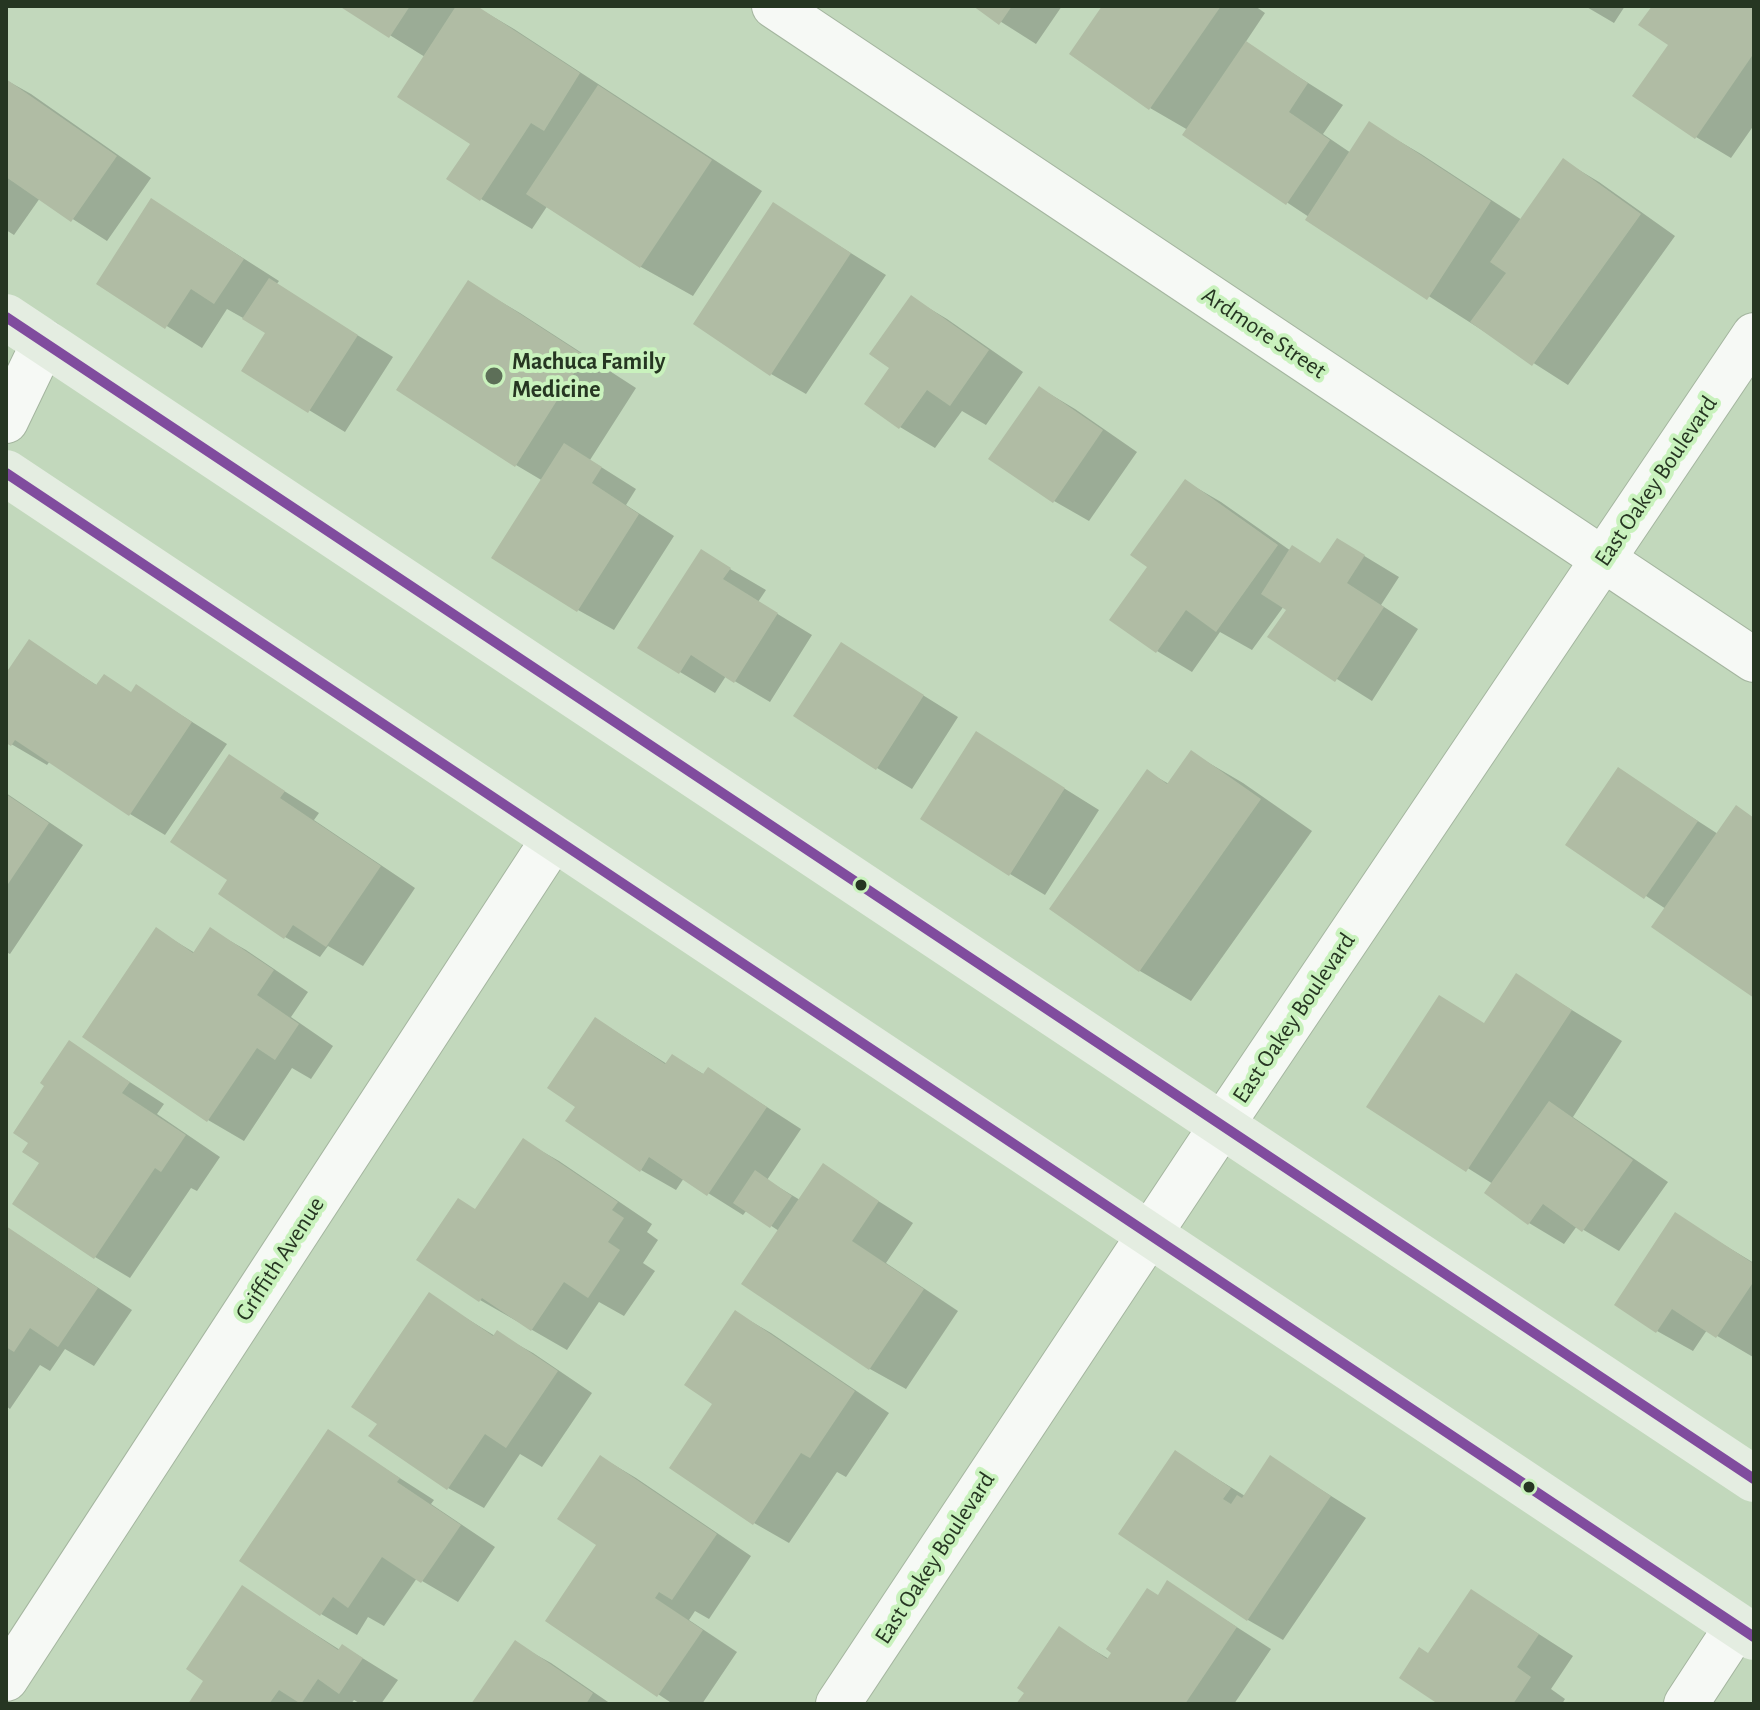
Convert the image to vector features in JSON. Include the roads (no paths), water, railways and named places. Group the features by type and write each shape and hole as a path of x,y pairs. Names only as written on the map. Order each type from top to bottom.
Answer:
{"main road":[{"path":"6,317 1754,1479"},
{"path":"6,473 1745,1632"}],"street":[{"name":"Ardmore Street","path":"774,6 1754,660"},
{"name":"East Oakey Boulevard","path":"838,1704 1149,1234 1754,335"},
{"path":"6,421 44,342"},
{"name":"Griffith Avenue","path":"6,1679 554,838"},
{"path":"1686,1704 1745,1632"}],"place":[{"name":"Machuca Family Medicine","path":"494,376"}]}
